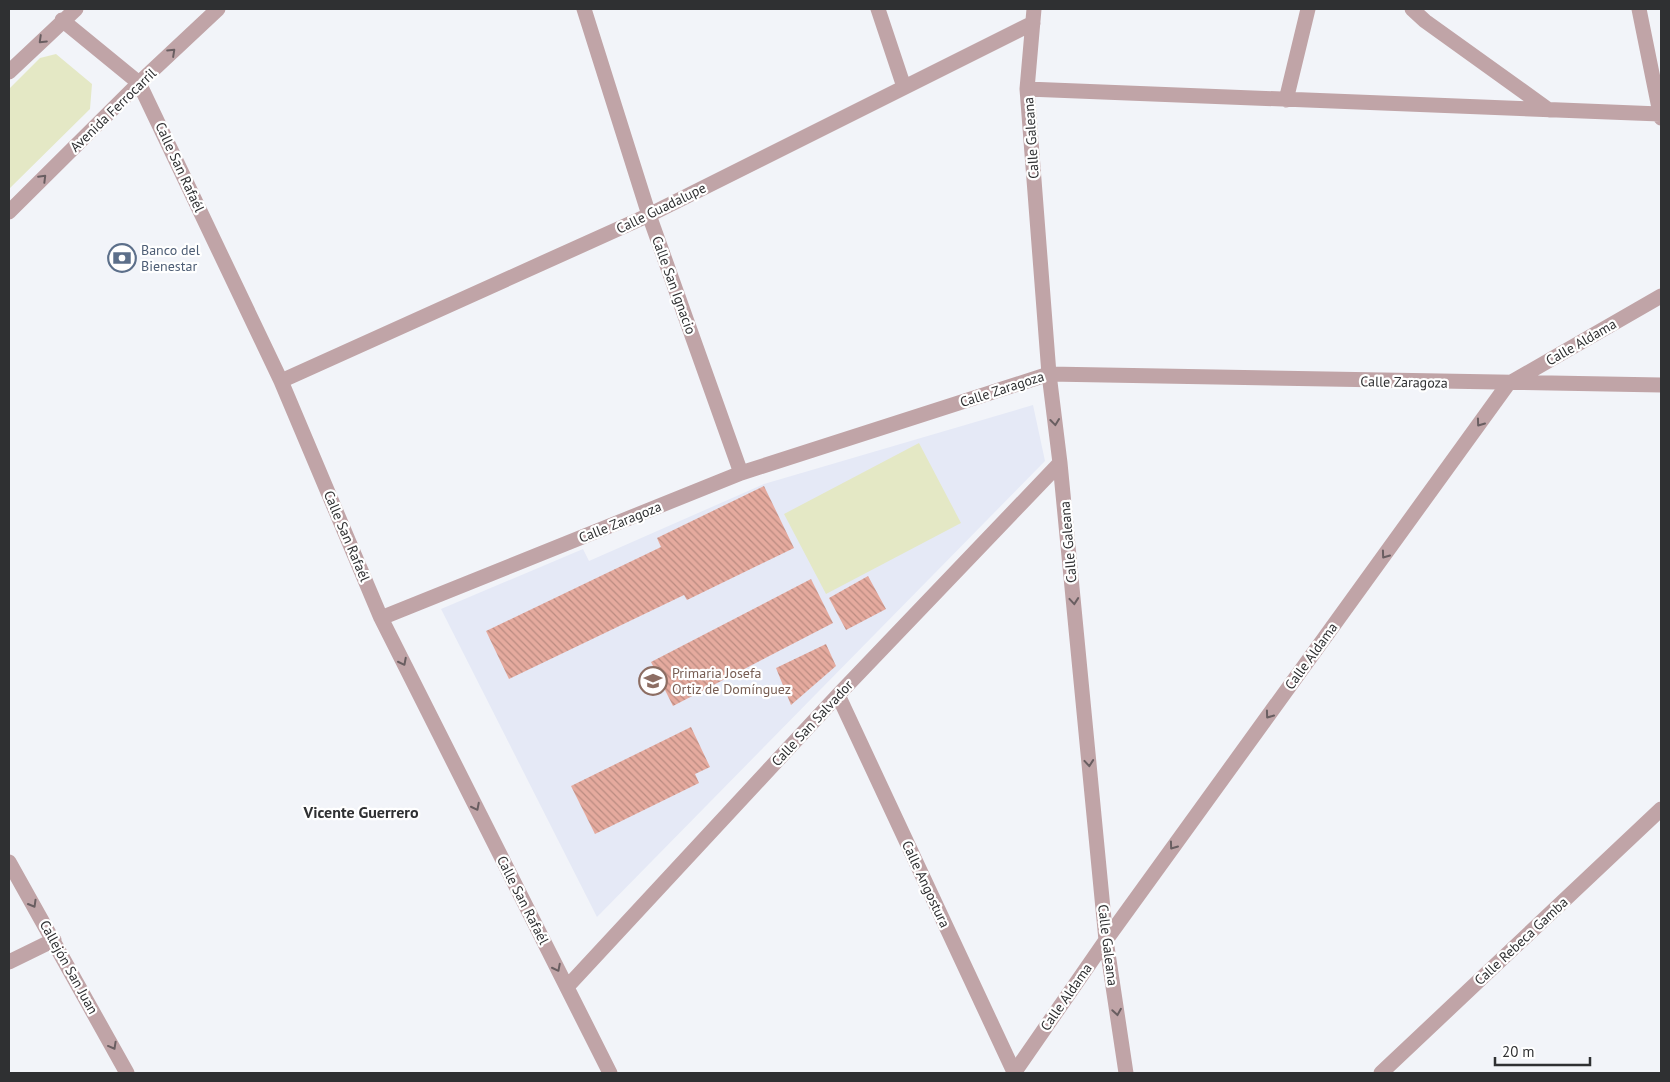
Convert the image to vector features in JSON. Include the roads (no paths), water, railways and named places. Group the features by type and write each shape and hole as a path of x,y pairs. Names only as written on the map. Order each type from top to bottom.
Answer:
{"street":[{"path":"9,72 62,20 76,9"},
{"name":"Avenida Ferrocarril","path":"9,212 139,83 218,9"},
{"name":"Calle San Ignacio","path":"584,9 649,215 741,473"},
{"path":"878,9 904,87"},
{"path":"1286,100 1308,9"},
{"path":"1412,9 1425,22 1549,110"},
{"path":"1028,89 1661,116 1639,9"},
{"name":"Calle Guadalupe","path":"282,381 649,215 904,87 1034,16"},
{"name":"Calle Galeana","path":"1034,16 1028,89 1049,374 1060,463 1106,940 1126,1073"},
{"name":"Calle San Rafaél","path":"62,20 139,83 282,381 382,618 610,1073"},
{"name":"Calle Aldama","path":"1014,1073 1106,940 1508,384 1661,296"},
{"name":"Calle Zaragoza","path":"382,618 741,473 1049,374 1508,384 1661,385"},
{"name":"Calle San Salvador","path":"567,987 838,695 1060,463"},
{"name":"Calle Angostura","path":"838,695 1014,1073"},
{"name":"Calle Rebeca Gamba","path":"1381,1073 1661,809"},
{"name":"Callejón San Juan","path":"9,862 128,1073"},
{"path":"9,962 54,940"}],"place":[{"name":"Banco del Bienestar","path":"122,258"},
{"name":"Primaria Josefa Ortiz de Domínguez","path":"653,681"}],"district":[{"name":"Vicente Guerrero","path":"361,812"}]}
